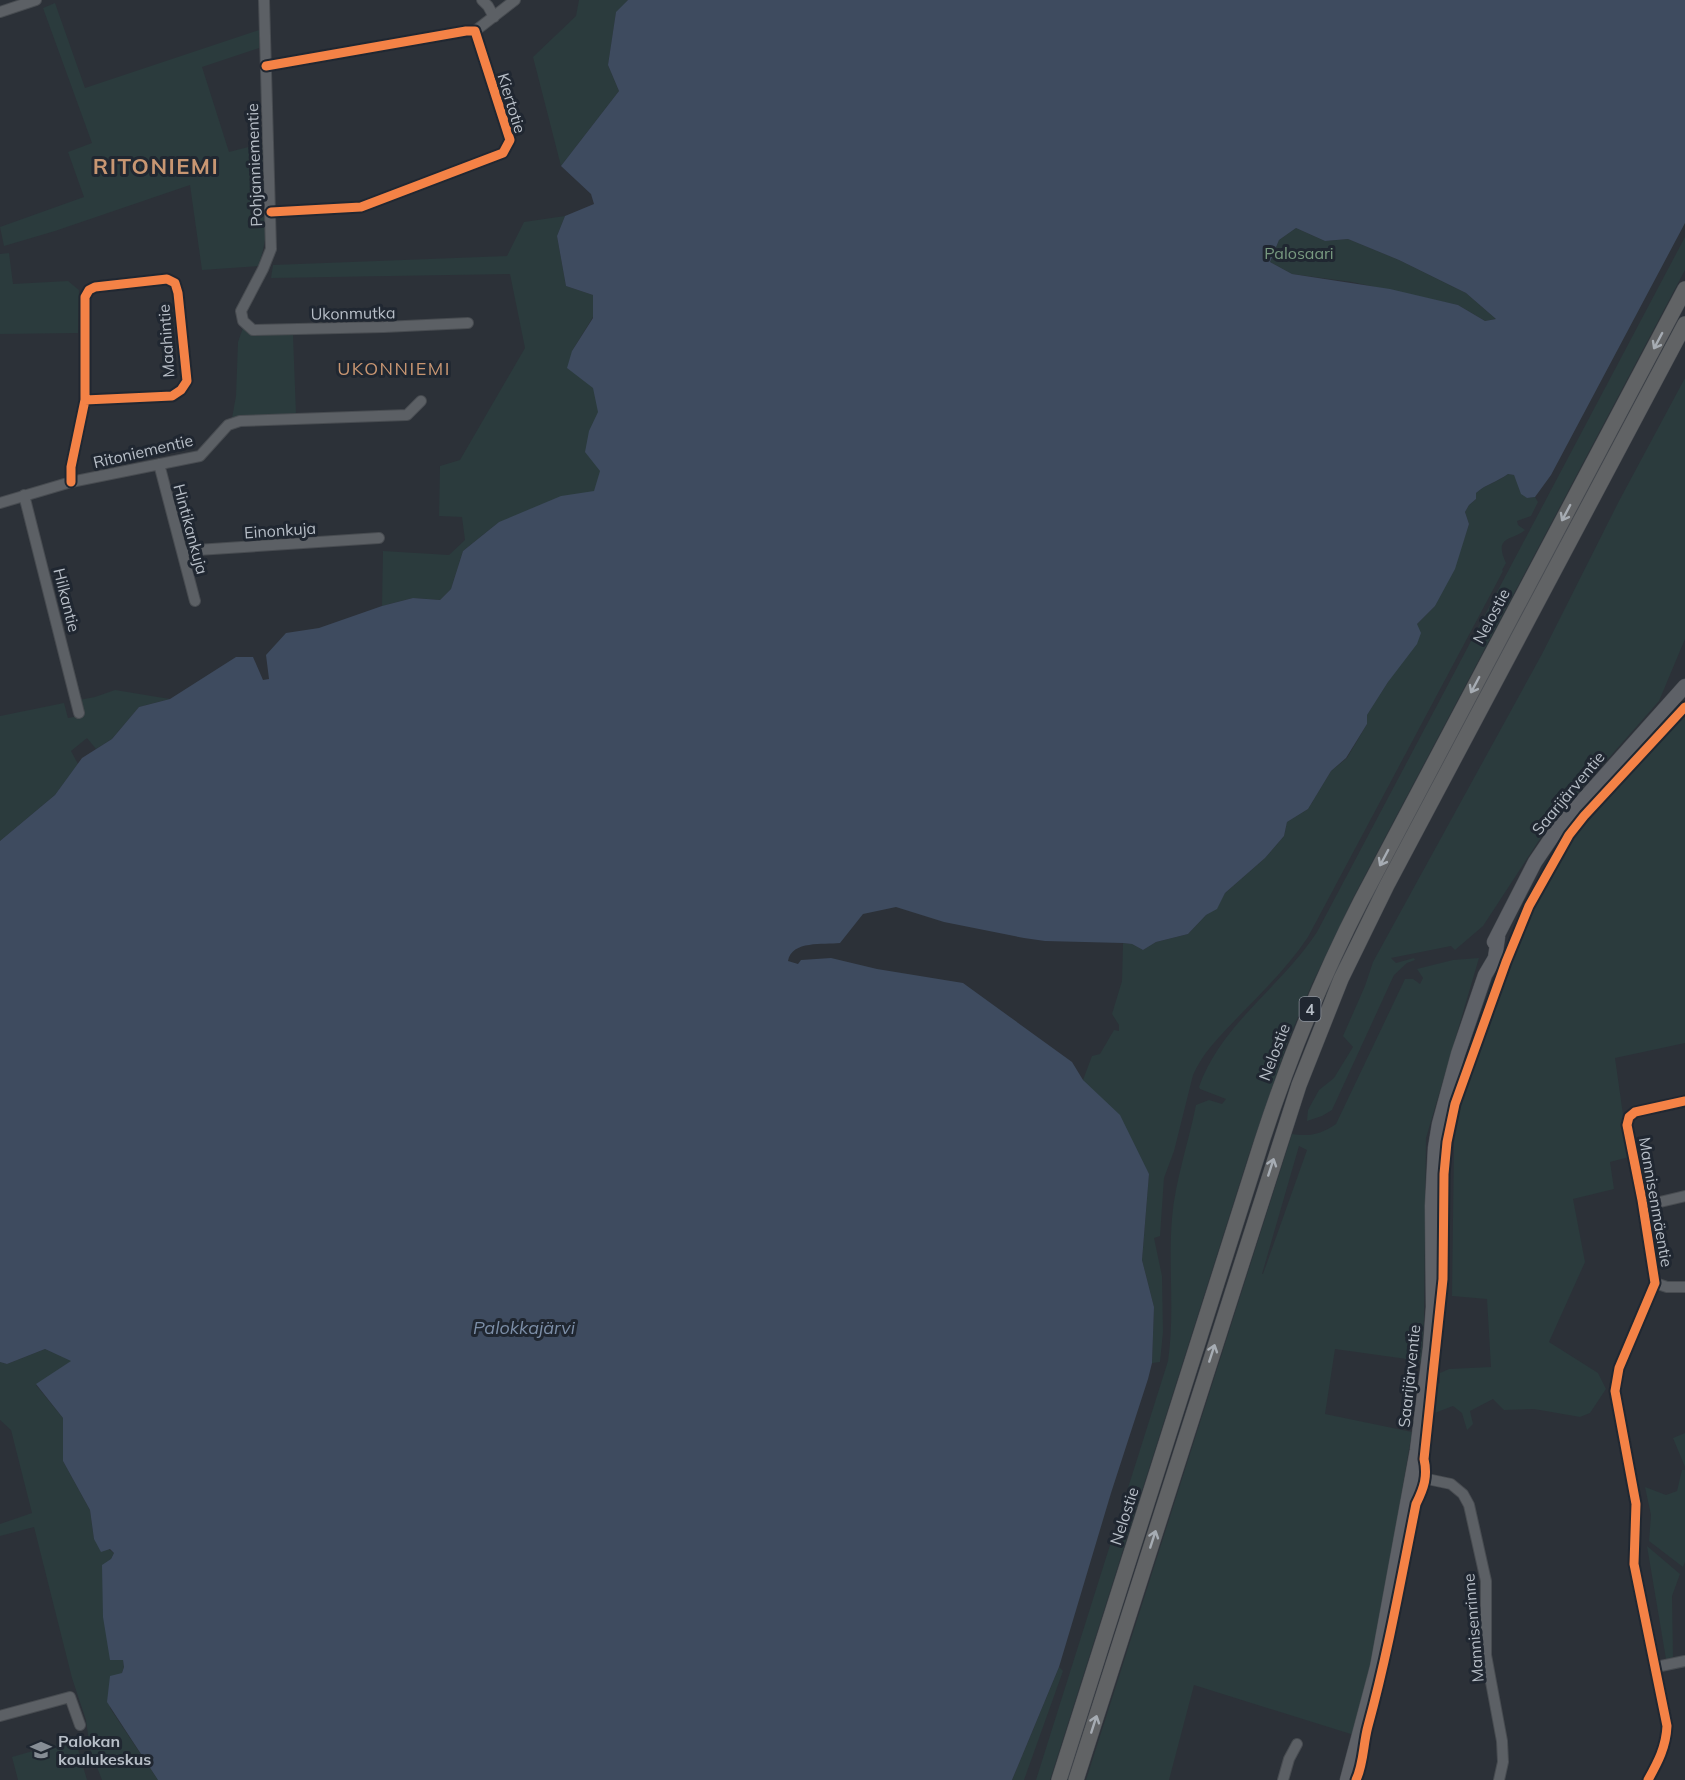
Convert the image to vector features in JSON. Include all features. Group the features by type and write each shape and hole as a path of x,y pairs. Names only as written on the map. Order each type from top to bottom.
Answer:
{"highway":[{"name":"Nelostie","path":"1059,1780 1262,1141 1284,1074 1317,993 1366,891 1685,289"},
{"name":"4","path":"1076,1780 1276,1153 1322,1023 1387,885 1685,324"}],"main road":[{"name":"Saarijärventie","path":"1347,1780 1377,1667 1413,1476 1430,1348 1433,1306 1432,1206 1435,1148 1446,1090 1485,975 1495,958 1498,937 1535,862 1558,828 1685,686"}],"street":[{"path":"0,12 36,0"},
{"name":"Pohjanniementie","path":"243,321 241,311 271,249 264,0"},
{"path":"482,0 494,17"},
{"path":"266,66 475,31 515,0"},
{"name":"Kiertotie","path":"271,212 361,207 503,153 510,140 475,31"},
{"name":"Maahintie","path":"71,482 71,467 85,400 86,297 89,291 95,287 167,279 175,283 187,381 181,390 172,396 85,400"},
{"name":"Ukonmutka","path":"243,321 253,330 468,323"},
{"name":"Ritoniementie","path":"0,503 71,482 200,456 228,425 240,421 407,415 421,401"},
{"name":"Hintikankuja","path":"159,464 195,601"},
{"name":"Hilkantie","path":"24,495 79,713"},
{"name":"Einonkuja","path":"182,551 380,538"},
{"name":"Mannisenmäentie","path":"1648,1780 1662,1755 1667,1726 1634,1564 1636,1504 1615,1391 1619,1368 1655,1283 1627,1125 1629,1117 1635,1112 1685,1101"},
{"path":"1643,1206 1685,1196"},
{"path":"1655,1283 1667,1287 1685,1287"},
{"name":"Mannisenrinne","path":"1413,1476 1451,1484 1463,1494 1469,1505 1485,1581 1486,1655 1502,1741 1503,1762 1499,1780"},
{"path":"1656,1667 1685,1661"},
{"path":"0,1716 70,1697 80,1725"},
{"path":"1284,1780 1289,1759 1297,1744"}],"green space":[{"path":"579,0 628,0 616,13 608,65 619,91 561,166 533,57 576,16"},
{"path":"55,3 85,88 259,30 259,48 202,67 229,152 264,143 267,221 266,237 258,266 202,270 190,185 4,246 0,227 84,197 68,152 92,143 43,8"},
{"path":"565,216 557,236 566,286 593,295 593,317 572,351 609,385 610,493 499,522 463,551 451,589 440,600 413,598 382,606 383,551 449,555 465,540 462,517 439,516 440,466 460,460 525,348 510,274 271,278 273,265 507,256 524,222"},
{"name":"Palosaari","path":"1296,228 1325,241 1348,239 1399,260 1466,293 1496,319 1485,321 1458,305 1352,282 1292,274 1270,262 1279,240"},
{"path":"1685,237 1685,270 1353,898 1288,1041 1249,1154 1050,1780 1036,1780 1168,1361 1171,1326 1172,1218 1179,1175 1196,1105 1209,1100 1222,1104 1226,1099 1199,1087 1209,1064 1222,1044 1303,952 1317,932"},
{"path":"9,253 13,284 68,281 79,290 78,333 0,334 0,254"},
{"path":"243,328 251,334 293,335 296,414 232,418 236,396 238,342"},
{"path":"1685,378 1685,639 1659,701 1547,828 1483,926 1455,950 1451,946 1391,958 1396,963 1414,958 1415,960 1407,963 1394,975 1332,1110 1307,1121 1308,1110 1319,1090 1334,1078 1353,1047 1343,1036 1373,962 1542,654 1619,501"},
{"path":"1508,474 1514,475 1527,498 1535,497 1538,502 1531,516 1517,521 1518,525 1525,530 1503,543 1506,563 1503,571 1308,937 1284,969 1213,1044 1193,1075 1174,1151 1164,1178 1160,1236 1154,1238 1162,1276 1163,1332 1160,1362 1152,1363 1154,1307 1142,1260 1149,1174 1083,1080 1092,1056 1100,1054 1114,1030 1119,1031 1119,1025 1112,1014 1122,981 1123,943 1132,944 1143,950 1156,942 1188,934 1206,915 1217,908 1225,893 1265,858 1284,836 1287,822 1308,809 1331,771 1347,758 1367,724 1366,716 1388,682 1417,624 1435,606 1462,545 1469,524 1465,512 1476,499 1476,493"},
{"path":"115,690 170,699 139,707 112,739 96,749 87,738 71,751 78,764 55,795 0,841 0,716 64,703 68,718 79,716 79,700"},
{"path":"1685,713 1685,1043 1615,1058 1629,1157 1610,1162 1614,1189 1573,1199 1585,1262 1549,1342 1598,1373 1606,1389 1590,1413 1580,1417 1534,1409 1504,1410 1493,1399 1470,1411 1473,1424 1467,1430 1462,1413 1453,1406 1432,1414 1436,1384 1440,1383 1440,1373 1449,1369 1491,1367 1487,1299 1452,1296 1454,1142 1461,1105 1510,962 1534,906 1573,838"},
{"path":"1479,958 1426,1138 1424,1320 1421,1361 1335,1349 1325,1414 1412,1432 1374,1654 1354,1735 1194,1685 1169,1780 1086,1780 1292,1134 1315,1134 1336,1124 1405,979 1413,979 1420,984 1423,978 1417,969 1453,960","holes":["1299,1146 1307,1150 1263,1274 1262,1274"]},
{"path":"45,1349 72,1361 36,1385 63,1418 63,1461 90,1510 94,1539 114,1553 111,1559 116,1659 123,1660 124,1667 110,1708 158,1780 102,1780 90,1749 86,1720 72,1678 34,1527 0,1536 0,1524 32,1513 11,1430 0,1420 0,1362 7,1364"},
{"path":"1685,1433 1685,1467 1673,1438"},
{"path":"1682,1470 1685,1470 1685,1562 1683,1567 1649,1541 1651,1515 1645,1487 1666,1495 1677,1491"},
{"path":"1647,1546 1680,1574 1672,1596 1673,1657 1666,1659"},
{"path":"1059,1667 1063,1671 1024,1780 1012,1780"},
{"path":"75,1739 87,1780 18,1780 12,1757"}],"water":[{"name":"Palokkajärvi","path":"628,0 1685,0 1685,223 1551,475 1535,497 1527,498 1521,494 1514,475 1508,474 1476,493 1476,499 1465,512 1469,524 1455,569 1435,606 1417,624 1421,633 1417,644 1388,682 1367,715 1367,724 1346,758 1331,771 1308,809 1287,822 1284,836 1265,858 1225,893 1217,909 1206,915 1188,934 1156,942 1143,950 1132,944 1123,943 1045,941 944,922 896,907 863,914 840,943 809,945 791,954 788,961 798,964 801,960 831,958 877,969 963,983 1072,1062 1083,1080 1120,1115 1149,1174 1142,1260 1154,1307 1152,1363 1059,1667 1012,1780 158,1780 107,1702 110,1676 122,1673 124,1667 123,1660 110,1660 103,1617 102,1565 111,1559 114,1553 110,1549 101,1552 94,1539 90,1510 63,1461 63,1418 36,1384 71,1361 45,1349 7,1364 0,1362 0,841 55,795 82,758 112,739 139,707 170,699 236,657 253,657 263,680 269,679 266,655 286,633 319,628 382,606 413,598 440,600 451,589 463,551 499,522 561,496 594,491 600,471 585,452 589,431 598,412 593,388 567,368 572,351 593,318 593,295 566,286 557,236 565,216 594,204 591,194 561,166 619,91 608,65 616,12","holes":["1296,228 1325,241 1348,239 1399,260 1466,293 1496,319 1485,321 1458,305 1390,289 1292,274 1270,262 1279,240"]}],"cycle path":[{"path":"266,66 475,31 510,140 503,153 361,207 271,212"},
{"path":"71,482 71,467 85,400 85,297 89,290 95,287 167,279 175,283 187,381 181,390 172,396 85,400"},
{"path":"1356,1780 1361,1767 1366,1733 1388,1643 1416,1504 1425,1476 1424,1459 1443,1279 1444,1174 1447,1142 1455,1104 1506,962 1529,906 1569,835 1685,707"},
{"path":"1648,1780 1663,1748 1667,1726 1634,1564 1636,1504 1615,1391 1619,1368 1655,1283 1627,1125 1629,1117 1635,1112 1685,1101"}],"place":[{"name":"Palokan koulukeskus","path":"41,1750"}],"district":[{"name":"RITONIEMI","path":"156,166"},
{"name":"UKONNIEMI","path":"394,368"}]}
